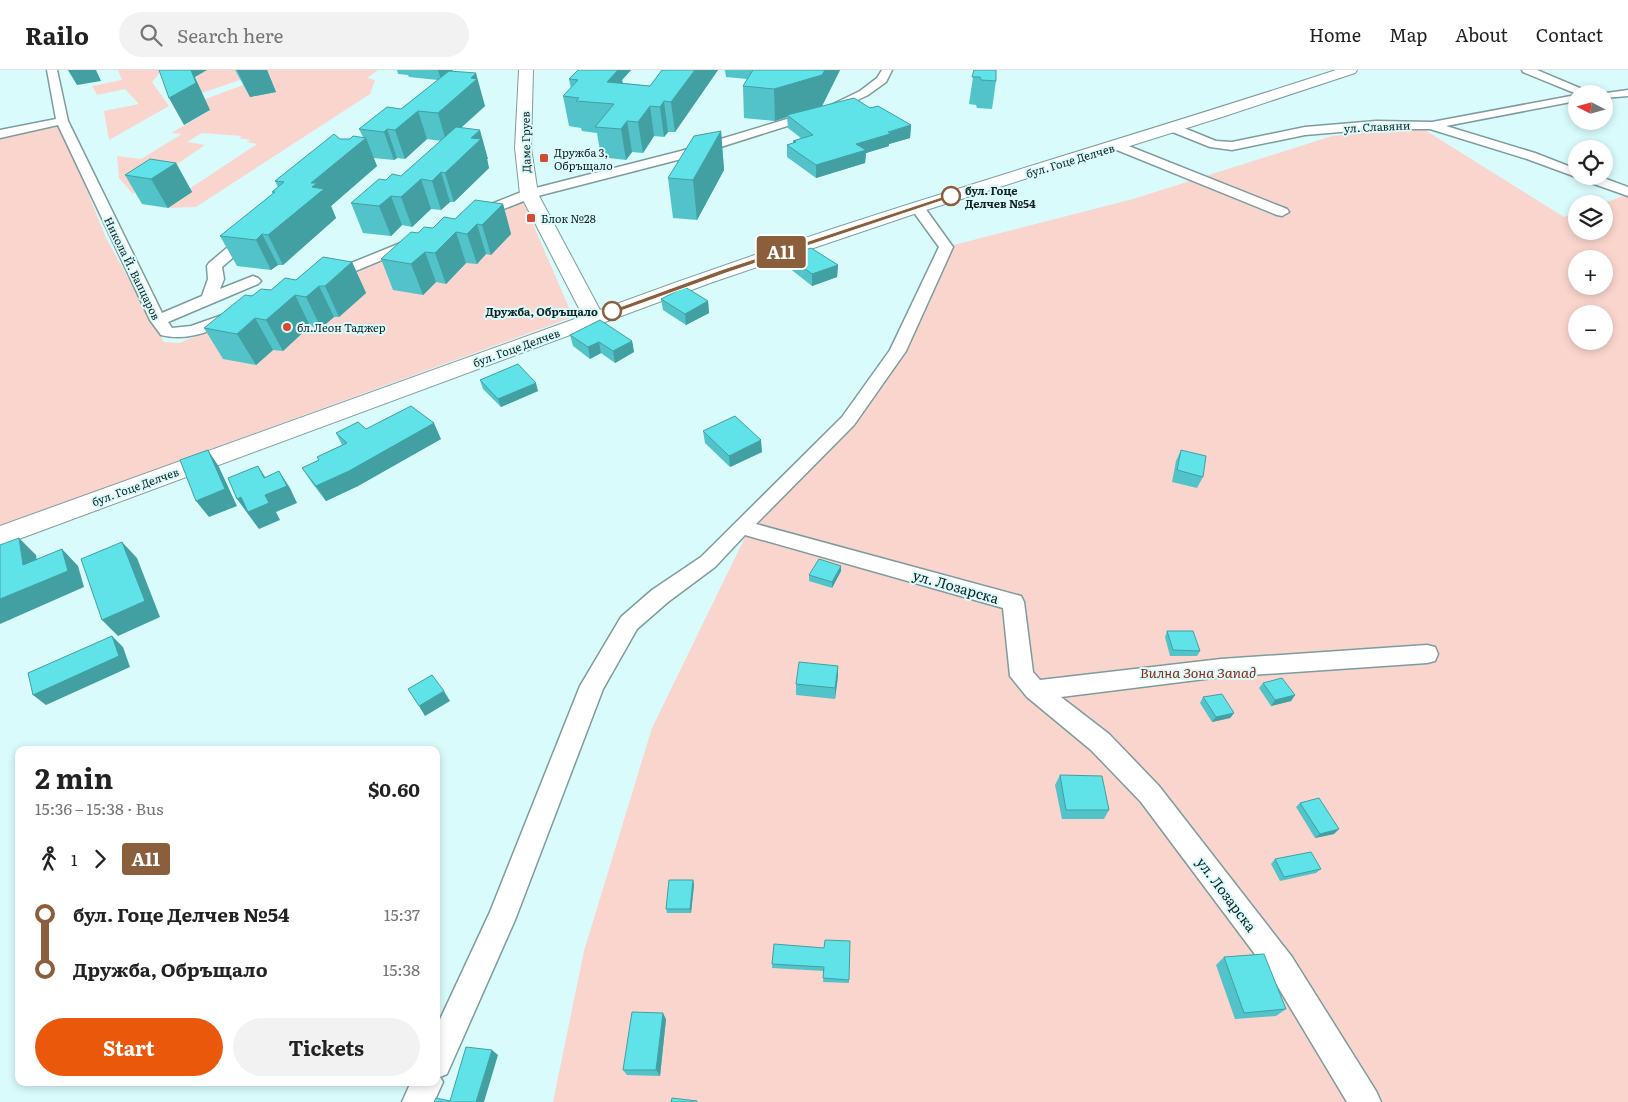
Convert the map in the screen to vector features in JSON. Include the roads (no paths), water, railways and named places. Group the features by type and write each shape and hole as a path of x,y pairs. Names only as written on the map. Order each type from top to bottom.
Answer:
{"main road":[{"name":"Даме Груев","path":"526,70 522,140 524,176 529,194 594,318"},
{"name":"бул. Гоце Делчев","path":"0,536 594,318 917,207 1174,128 1350,70"}],"street":[{"name":"Никола Й. Вапцаров","path":"52,70 62,121 158,320 167,332 187,333 242,312"},
{"path":"461,222 529,194 685,154 831,109 864,93 882,80 887,70"},
{"path":"1527,70 1568,86"},
{"path":"1613,94 1628,93"},
{"path":"1431,125 1568,99"},
{"path":"0,134 62,121"},
{"name":"ул. Славяни","path":"1174,128 1214,144 1232,146 1305,131 1376,125 1431,125 1531,156 1568,170"},
{"path":"1116,145 1282,212"},
{"path":"1609,185 1628,192"},
{"path":"440,1054 502,920 592,686 628,623 660,596 708,562 848,421 898,351 946,248 917,207"},
{"path":"210,298 216,279 214,266 260,227"},
{"path":"313,284 427,236"},
{"path":"158,320 253,281"},
{"name":"ул. Лозарска","path":"740,528 1013,602 1022,676 1035,690 1100,742 1150,794 1282,967 1365,1102"},
{"path":"1035,690 1221,668 1427,654"},
{"path":"418,1102 425,1086"}],"place":[{"name":"Дружба 3, Обръщало","path":"544,158"},
{"name":"бул. Гоце Делчев №54","path":"951,196"},
{"name":"Блок №28","path":"531,218"},
{"name":"Дружба, Обръщало","path":"612,311"},
{"name":"бл.Леон Таджер","path":"287,327"}],"park label":[{"name":"Вилна Зона Запад","path":"1198,672"}]}
